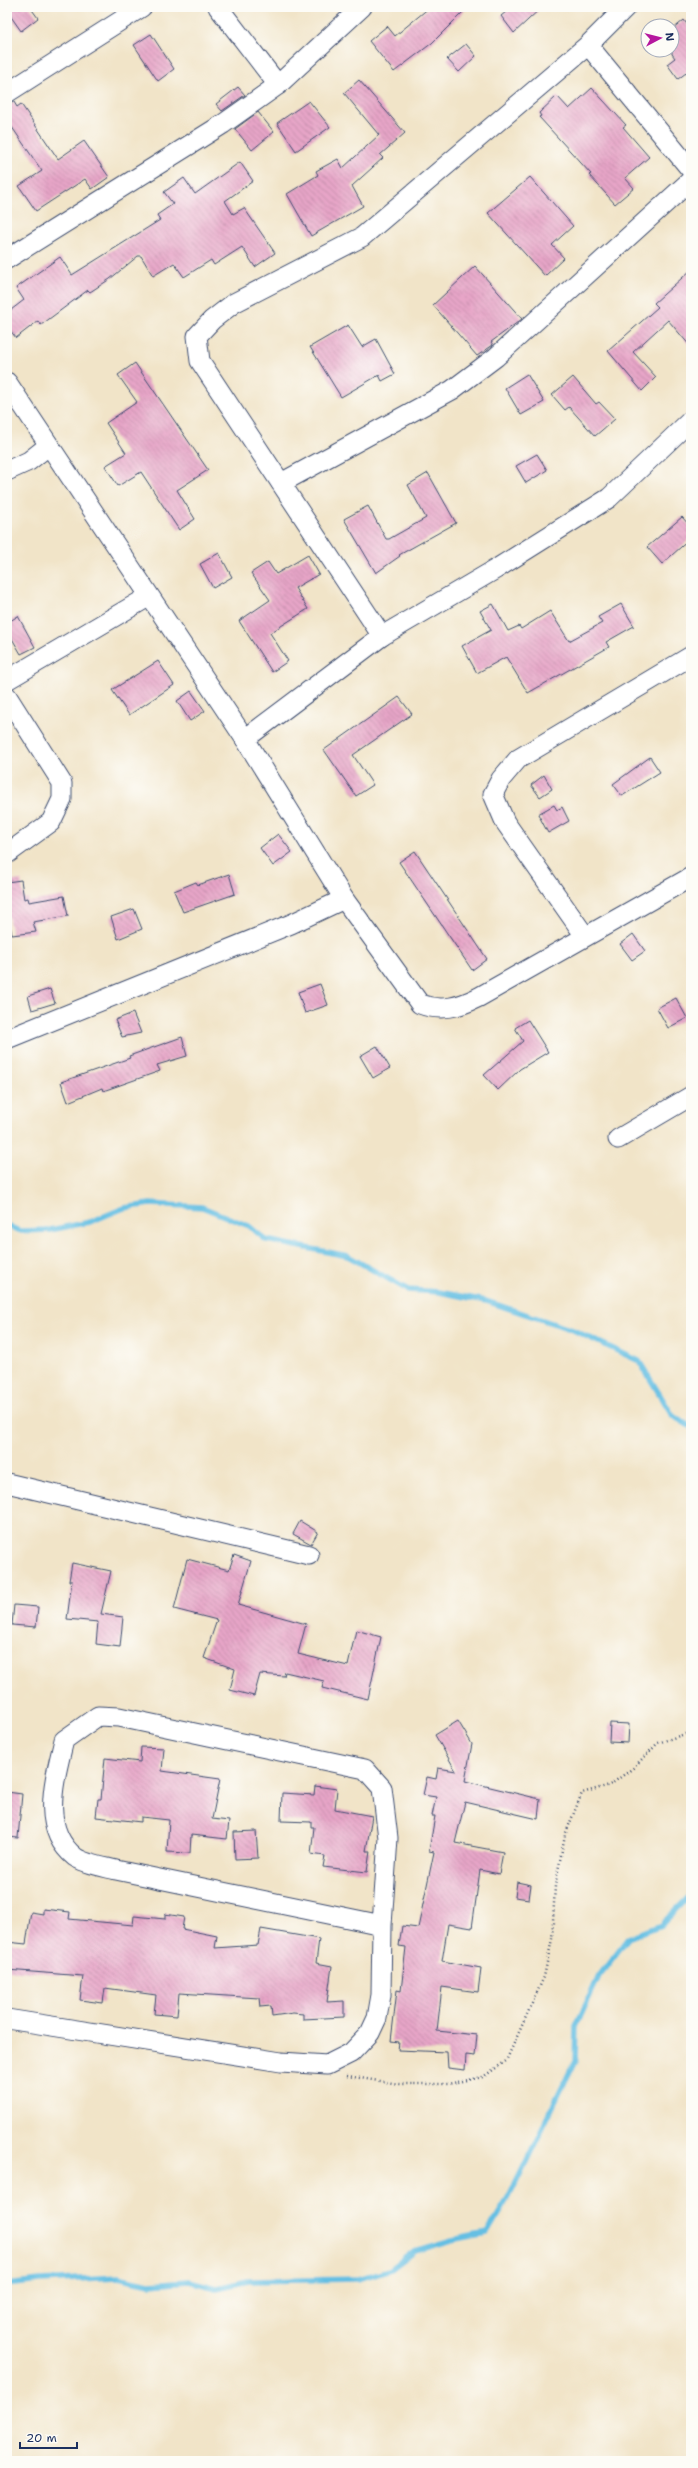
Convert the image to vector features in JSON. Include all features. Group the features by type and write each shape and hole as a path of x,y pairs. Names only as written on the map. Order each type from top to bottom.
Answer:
{"street":[{"path":"7,93 142,7"},
{"path":"218,7 278,85"},
{"path":"7,260 223,124 278,85 362,7"},
{"path":"382,636 200,361 197,336 212,320 234,303 362,237 588,45 626,7"},
{"path":"588,45 691,170"},
{"path":"280,483 452,390 496,356 691,180"},
{"path":"7,382 148,597 245,739 344,898 420,1004 434,1010 461,1006 479,998 585,936 691,877"},
{"path":"245,739 382,636 503,565 608,498 691,420"},
{"path":"7,471 29,461 48,446"},
{"path":"7,680 148,597"},
{"path":"585,936 505,822 493,794 501,780 518,759 691,656"},
{"path":"7,696 62,783 62,799 51,822 7,854"},
{"path":"7,1039 276,930 344,898"},
{"path":"618,1139 691,1096"},
{"path":"7,1483 309,1555"},
{"path":"7,2019 282,2062 327,2065 351,2053 370,2033 377,2018 381,1994 382,1925 387,1831 382,1788 365,1769 119,1717 98,1716 64,1740 55,1775 52,1814 58,1838 76,1858 116,1870 382,1925"}],"path":[{"path":"327,2065 350,2078 399,2084 448,2084 483,2078 506,2061 544,1977 552,1940 555,1886 565,1835 582,1793 610,1785 633,1768 658,1743 691,1732"}],"building":[{"path":"7,7 30,7 38,18 21,31 7,11"},
{"path":"430,7 468,7 432,43 394,72 369,41 387,26 395,36"},
{"path":"512,7 542,7 514,33 501,16"},
{"path":"684,20 691,30 691,80 686,73 678,79 667,64 675,58 680,58 680,23"},
{"path":"151,34 174,69 158,81 134,45"},
{"path":"466,44 476,56 459,72 447,59"},
{"path":"359,80 405,133 380,155 383,158 352,186 363,206 311,236 287,194 318,175 316,171 338,159 343,168 379,135 344,93"},
{"path":"238,87 245,95 222,111 216,104"},
{"path":"592,88 626,125 623,127 649,157 625,178 634,188 615,204 589,175 591,174 539,117 541,116 539,113 557,96 569,109"},
{"path":"309,101 330,127 296,151 277,123"},
{"path":"14,102 17,107 21,104 58,159 84,141 109,177 92,189 85,179 36,211 19,186 42,171 7,120 7,104"},
{"path":"258,112 274,132 252,150 235,129"},
{"path":"240,162 253,181 225,201 233,214 244,208 275,253 255,267 242,247 214,265 211,260 184,277 174,263 153,276 141,256 138,256 110,279 90,292 88,290 41,325 38,321 16,338 7,326 7,313 24,300 16,288 60,257 72,275 160,220 157,215 173,204 164,192 184,178 195,194"},
{"path":"530,177 573,226 552,245 564,258 545,276 488,213"},
{"path":"475,266 522,319 491,342 493,345 477,356 433,305"},
{"path":"691,270 691,347 668,320 633,352 656,377 642,391 608,351 658,307 654,303"},
{"path":"348,325 362,347 376,339 395,374 382,381 379,375 341,397 310,347"},
{"path":"135,363 208,470 177,490 195,519 179,530 141,472 118,486 105,466 126,453 106,423 137,402 118,375"},
{"path":"527,374 544,402 521,415 505,388"},
{"path":"573,377 596,404 599,402 615,419 595,436 569,407 565,410 552,395"},
{"path":"537,454 547,470 526,483 516,466"},
{"path":"428,473 456,523 399,555 400,556 376,573 344,519 368,506 386,539 389,539 426,518 408,485"},
{"path":"682,517 691,527 691,538 662,564 647,547"},
{"path":"219,553 232,577 213,588 200,564"},
{"path":"308,555 319,574 295,588 308,609 270,633 288,661 272,672 239,621 270,600 251,573 268,562 276,574"},
{"path":"493,604 508,631 519,626 521,629 550,611 569,641 602,623 598,617 621,604 634,626 606,642 609,647 528,693 506,657 477,673 462,646 491,630 480,611"},
{"path":"18,616 35,647 21,654 7,630 7,623"},
{"path":"158,661 174,685 129,715 112,690"},
{"path":"191,691 205,711 190,721 177,701"},
{"path":"399,697 412,714 353,755 373,785 356,796 324,750"},
{"path":"650,757 660,772 622,796 613,784"},
{"path":"544,775 552,789 540,797 531,785"},
{"path":"554,805 557,810 562,807 569,821 548,833 538,814"},
{"path":"278,834 292,852 273,866 260,848"},
{"path":"415,851 487,959 472,970 399,862"},
{"path":"229,874 235,894 183,912 174,891 196,882 198,885"},
{"path":"21,880 24,899 28,898 29,902 64,896 68,916 33,922 36,932 12,935 7,910 7,882"},
{"path":"134,909 142,929 118,939 111,917"},
{"path":"633,934 645,951 632,960 620,944"},
{"path":"320,984 328,1005 305,1013 298,992"},
{"path":"50,989 55,1003 32,1010 28,996"},
{"path":"676,998 687,1018 668,1028 657,1008"},
{"path":"133,1013 141,1033 122,1037 115,1020"},
{"path":"528,1020 548,1052 520,1069 498,1090 484,1075 523,1041 515,1028"},
{"path":"182,1037 187,1056 157,1065 160,1071 103,1091 102,1088 68,1102 61,1082 130,1058 129,1056"},
{"path":"377,1046 390,1068 373,1078 360,1056"},
{"path":"300,1521 318,1532 311,1544 293,1534"},
{"path":"234,1555 251,1561 238,1605 306,1624 298,1654 348,1666 356,1630 381,1637 368,1699 322,1688 324,1681 285,1672 284,1676 260,1674 254,1696 230,1690 235,1669 204,1658 217,1620 174,1609 187,1559 229,1570"},
{"path":"72,1563 111,1571 101,1614 123,1617 120,1647 96,1644 98,1622 67,1619 72,1581 69,1581"},
{"path":"14,1605 38,1607 36,1627 12,1625"},
{"path":"458,1721 472,1744 465,1781 540,1799 538,1819 465,1802 455,1843 503,1852 499,1874 480,1870 472,1928 448,1924 442,1961 481,1968 478,1992 442,1987 437,2031 477,2035 475,2056 466,2055 465,2070 448,2068 447,2052 398,2050 399,2042 391,2041 397,1990 401,1991 406,1947 399,1946 402,1926 418,1928 434,1852 429,1851 435,1816 432,1816 436,1797 423,1795 427,1777 436,1779 438,1768 456,1771 435,1735"},
{"path":"610,1723 629,1724 628,1743 609,1742"},
{"path":"141,1747 164,1748 162,1771 220,1779 212,1819 229,1821 227,1839 191,1835 190,1853 167,1852 169,1820 141,1817 141,1822 96,1817 98,1799 101,1799 105,1758 140,1762"},
{"path":"315,1786 337,1789 335,1809 372,1816 366,1851 370,1851 367,1872 323,1867 325,1856 311,1854 314,1827 311,1827 311,1822 281,1821 282,1793 314,1795"},
{"path":"7,1792 22,1794 18,1838 7,1837"},
{"path":"256,1831 258,1858 235,1859 234,1832"},
{"path":"517,1882 531,1885 529,1899 515,1897"},
{"path":"43,1909 70,1912 69,1919 133,1925 134,1916 165,1919 165,1914 184,1917 182,1929 217,1936 215,1948 258,1945 261,1929 319,1939 316,1963 332,1966 327,2002 344,2001 344,2017 303,2019 303,2014 293,2013 272,2016 271,2006 260,2007 259,1998 179,1993 177,2016 154,2014 156,1995 105,1988 103,2003 80,2000 83,1976 7,1970 7,1942 26,1944 31,1912 43,1914"}],"waterway":[{"path":"7,1226 21,1231 50,1230 90,1222 124,1208 150,1204 202,1207 249,1226 266,1240 348,1256 408,1290 439,1292 486,1301 573,1330 639,1361 673,1416 691,1427"},
{"path":"7,2285 40,2281 118,2277 150,2284 189,2281 217,2288 248,2281 359,2279 391,2269 414,2251 452,2240 487,2233 509,2197 575,2061 576,2026 599,1976 628,1938 661,1925 691,1895"}]}
